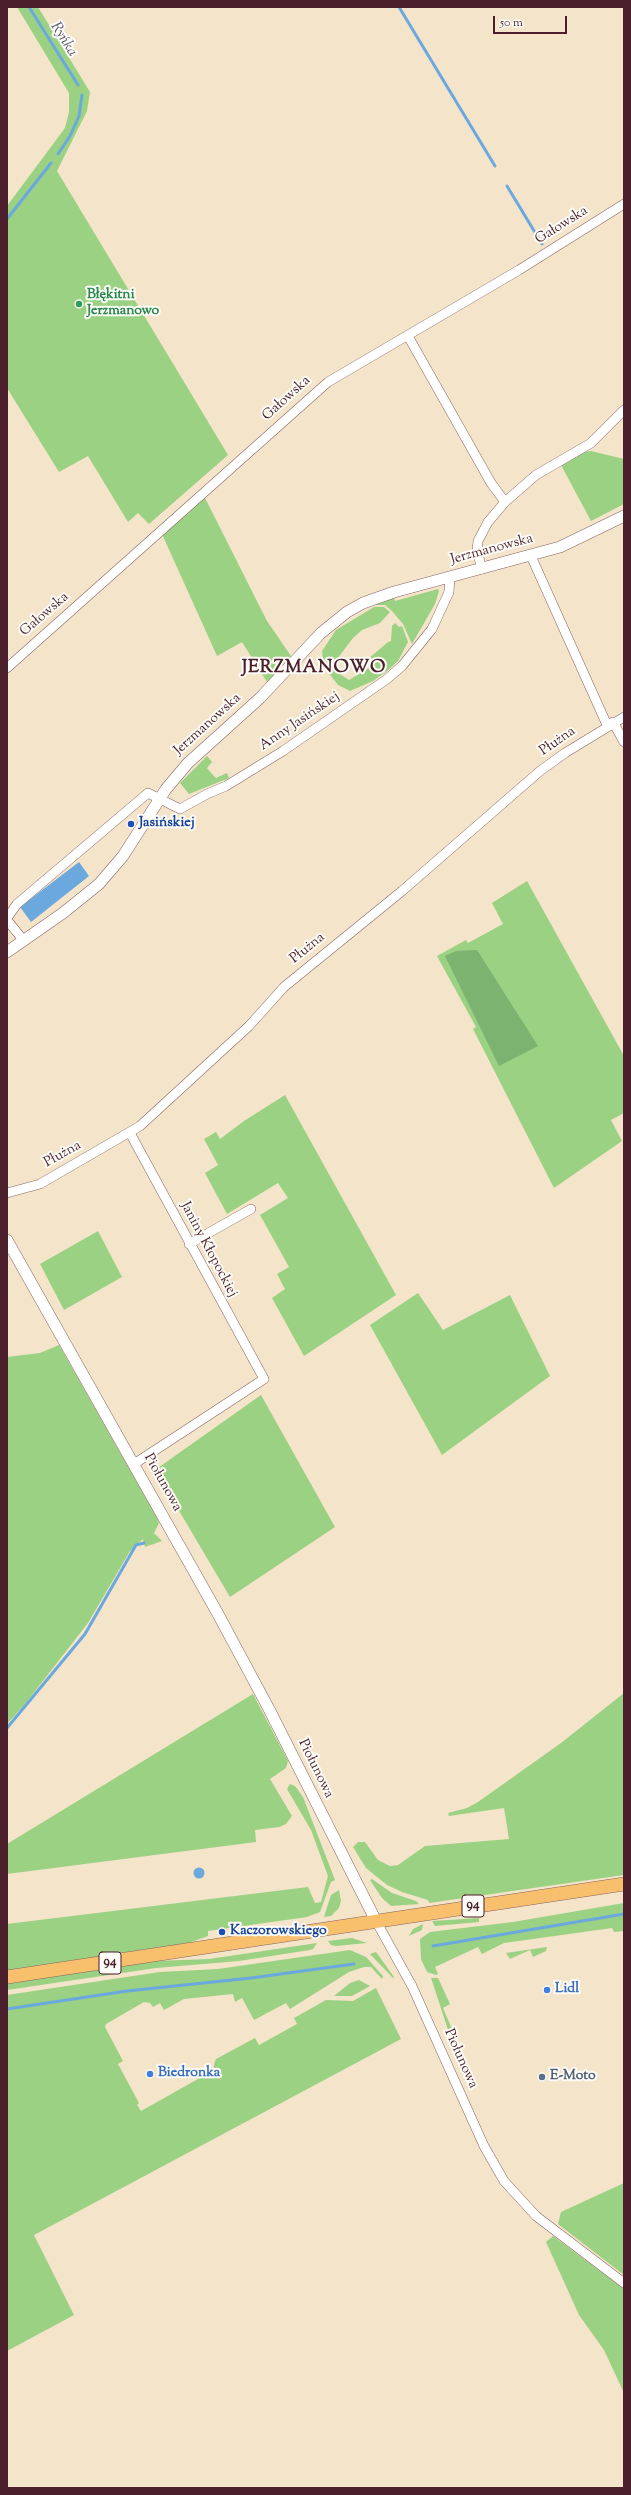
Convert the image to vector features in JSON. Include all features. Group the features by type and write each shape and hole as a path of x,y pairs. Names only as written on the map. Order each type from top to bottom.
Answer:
{"main road":[{"name":"94","path":"7,1978 624,1884"}],"street":[{"name":"Gałowska","path":"7,668 311,395 328,382 408,336 624,204"},
{"path":"408,336 488,478 505,502"},
{"path":"482,569 477,551 478,541 488,522 505,502 536,476 591,443 624,410"},
{"name":"Jerzmanowska","path":"7,952 87,894 114,868 158,800 188,762 260,698 335,621 375,598 531,556 578,540 624,516"},
{"path":"531,556 610,724 624,742"},
{"name":"Anny Jasińskiej","path":"7,919 17,904 148,793 158,800 180,809 207,794 226,786 317,730 387,679 402,666 432,629 449,592 450,577"},
{"name":"Płużna","path":"7,1193 40,1184 130,1133 152,1116 249,1026 284,987 401,892 540,772 610,724 624,717"},
{"path":"7,919 24,941"},
{"name":"Janiny Kłopockiej","path":"130,1133 189,1244 264,1379 134,1464"},
{"path":"189,1244 251,1209"},
{"name":"Piołunowa","path":"7,1240 134,1464 269,1709 376,1921 412,1986 484,2146 504,2181 536,2216 624,2283"}],"green space":[{"path":"17,7 38,7 90,92 87,111 57,171 228,455 149,524 138,513 128,522 88,456 59,472 7,388 7,206 65,128 69,112 69,93"},
{"path":"591,451 624,459 624,504 591,521 561,465 583,452"},
{"path":"204,496 267,621 291,656 267,682 242,642 217,656 162,534"},
{"path":"438,589 439,591 435,604 412,644 403,624 392,611 385,605 373,605 394,598 395,601"},
{"path":"374,607 384,607 390,612 380,623 362,630 353,638 334,663 337,672 349,680 372,666 367,660 391,641 392,626 395,623 399,627 402,626 408,642 398,661 387,671 373,681 350,691 338,685 324,667 322,651 336,630"},
{"path":"207,756 212,762 207,768 216,778 227,773 229,778 189,794 180,783"},
{"path":"527,881 624,1056 624,1113 611,1120 622,1141 554,1188 473,1029 476,1027 437,956 466,940 468,943 503,924 492,903"},
{"path":"477,950 538,1046 499,1066 445,956 456,951"},
{"path":"285,1095 396,1295 304,1356 272,1298 285,1289 277,1274 289,1267 260,1215 288,1198 278,1183 227,1214 205,1173 218,1165 204,1139 216,1132 220,1139 244,1121"},
{"path":"98,1231 122,1277 64,1310 40,1264"},
{"path":"418,1293 443,1330 510,1295 550,1376 442,1455 370,1325"},
{"path":"59,1345 156,1516 159,1523 154,1533 162,1541 145,1547 143,1539 130,1551 88,1623 25,1704 7,1724 7,1357 40,1353"},
{"path":"261,1395 335,1527 230,1597 155,1470"},
{"path":"624,1693 624,1875 429,1903 428,1900 402,1892 387,1885 366,1868 353,1847 358,1842 365,1842 378,1860 390,1866 398,1865 425,1846 509,1839 504,1808 449,1816 448,1813 467,1808 478,1802 561,1743"},
{"path":"253,1694 288,1761 286,1768 270,1779 292,1816 286,1824 279,1827 255,1830 256,1842 7,1874 7,1844"},
{"path":"290,1784 295,1786 303,1797 335,1880 331,1882 320,1912 307,1917 208,1931 208,1936 183,1945 7,1971 7,1924 308,1887 315,1903 321,1902 328,1876 311,1830 287,1789"},
{"path":"372,1879 392,1893 416,1901 419,1904 391,1906 382,1898 370,1880"},
{"path":"339,1890 341,1901 339,1908 331,1916 324,1917 331,1895"},
{"path":"624,1903 624,1931 614,1932 612,1928 504,1943 482,1954 478,1947 435,1967 438,1974 436,1975 427,1972 421,1959 420,1939 430,1932 513,1922"},
{"path":"479,1918 479,1922 435,1926 432,1921"},
{"path":"423,1924 422,1930 409,1936 413,1929"},
{"path":"352,1938 367,1943 336,1946 331,1945 328,1941"},
{"path":"317,1943 313,1949 310,1950 239,1961 156,1968 7,1990 7,1983 155,1961 209,1959"},
{"path":"547,1947 546,1951 533,1957 530,1950 510,1959 506,1953"},
{"path":"350,1950 366,1957 383,1976 382,1979 371,1967 364,1967 349,1972 290,2009 286,2003 254,2020 242,1998 235,2002 233,1994 184,1999 164,2010 160,2003 153,2007 150,2003 144,2002 106,2024 105,2027 123,2061 118,2064 139,2103 137,2105 141,2111 214,2070 216,2059 255,2038 259,2045 297,2024 294,2018 326,2000 353,2001 376,1988 401,2039 34,2235 74,2315 7,2351 7,1995 160,1972 218,1969"},
{"path":"376,1952 394,1977 393,1978 370,1954"},
{"path":"431,1978 438,1978 450,2004 443,2008 461,2050 455,2051"},
{"path":"359,1980 370,1986 352,1996 334,1996 350,1983"},
{"path":"624,2183 624,2275 558,2224 561,2212"},
{"path":"553,2236 624,2289 624,2393 604,2350 579,2315 546,2242"}],"water":[{"path":"79,862 89,876 31,922 20,907"},
{"path":"197,1868 201,1868 203,1869 203,1877 197,1878 194,1875 194,1871"}],"waterway":[{"name":"Ryńka","path":"29,7 78,85"},
{"path":"399,7 495,166"},
{"name":"Ryńka","path":"58,154 70,136 79,116 82,95"},
{"name":"Ryńka","path":"7,219 51,163"},
{"path":"507,186 542,244"},
{"path":"7,1728 85,1634 136,1545 144,1543"},
{"path":"433,1946 624,1914"},
{"path":"7,2009 127,1991 251,1978 354,1964"}],"place":[{"name":"Błękitni Jerzmanowo","path":"79,304"},
{"name":"Jasińskiej","path":"131,824"},
{"name":"Kaczorowskiego","path":"222,1932"},
{"name":"Lidl","path":"547,1990"},
{"name":"Biedronka","path":"150,2074"},
{"name":"E-Moto","path":"542,2077"}],"district":[{"name":"JERZMANOWO","path":"314,669"}]}
